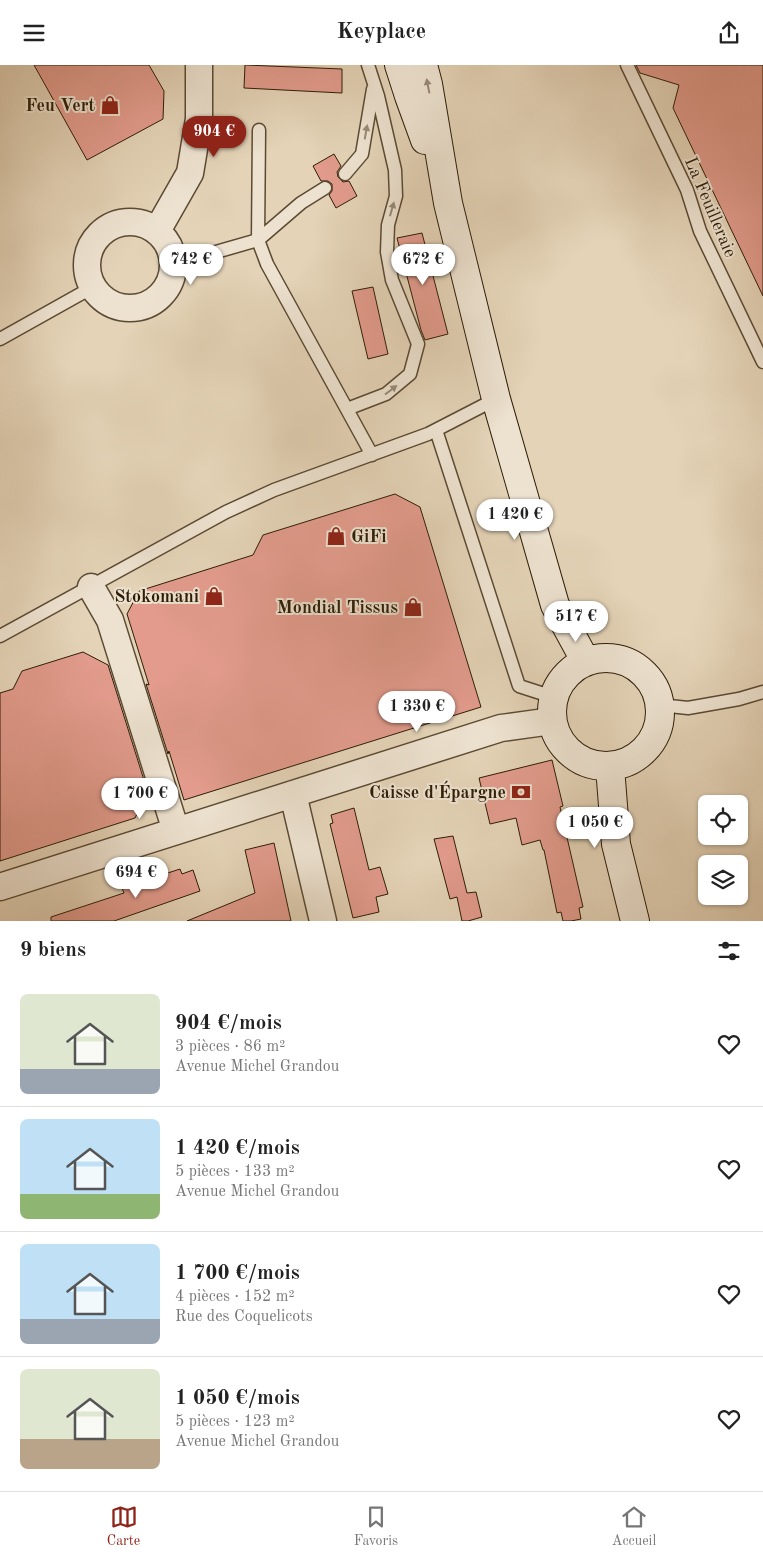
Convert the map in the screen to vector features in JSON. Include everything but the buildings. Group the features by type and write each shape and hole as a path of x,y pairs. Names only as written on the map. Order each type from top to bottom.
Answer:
{"main road":[{"path":"399,65 448,203"},
{"path":"423,65 428,84 448,203 496,399 555,605 586,662"},
{"path":"599,658 613,658 627,662 639,669 649,679 656,691 660,705 660,723 653,739 642,753 627,763 610,767 594,766 579,760 566,750 557,737 553,709 558,686 575,668 586,662 599,658"},
{"path":"610,767 616,844 635,921"}],"street":[{"path":"157,231 190,173 199,119 199,65"},
{"path":"130,222 144,224 157,231 166,240 172,251 174,263 172,278 166,290 157,300 145,307 130,309 115,306 102,299 92,287 87,263 89,251 95,240 104,231 116,224 130,222"},
{"path":"91,587 110,620 176,831"},
{"path":"0,887 501,729 553,709"},
{"path":"293,794 323,921"}],"lane":[{"path":"347,409 386,394 410,374 418,344 392,280 387,252 388,225 396,196 396,170 368,65"},
{"name":"La Feuilleraie","path":"627,65 687,190 700,231 763,362"},
{"path":"345,174 362,155 374,84"},
{"path":"259,130 258,240 267,264 372,455"},
{"path":"174,263 258,240 301,203 325,188"},
{"path":"0,339 92,287"},
{"path":"0,637 226,512 274,490 436,431 496,399"},
{"path":"436,431 519,687 553,709"},
{"path":"660,705 688,707 739,699 763,692"}],"place":[{"name":"Feu Vert","path":"110,105"},
{"name":"GiFi","path":"336,536"},
{"name":"Stokomani","path":"214,596"},
{"name":"Mondial Tissus","path":"413,607"},
{"name":"Caisse d'Épargne","path":"521,792"}]}
